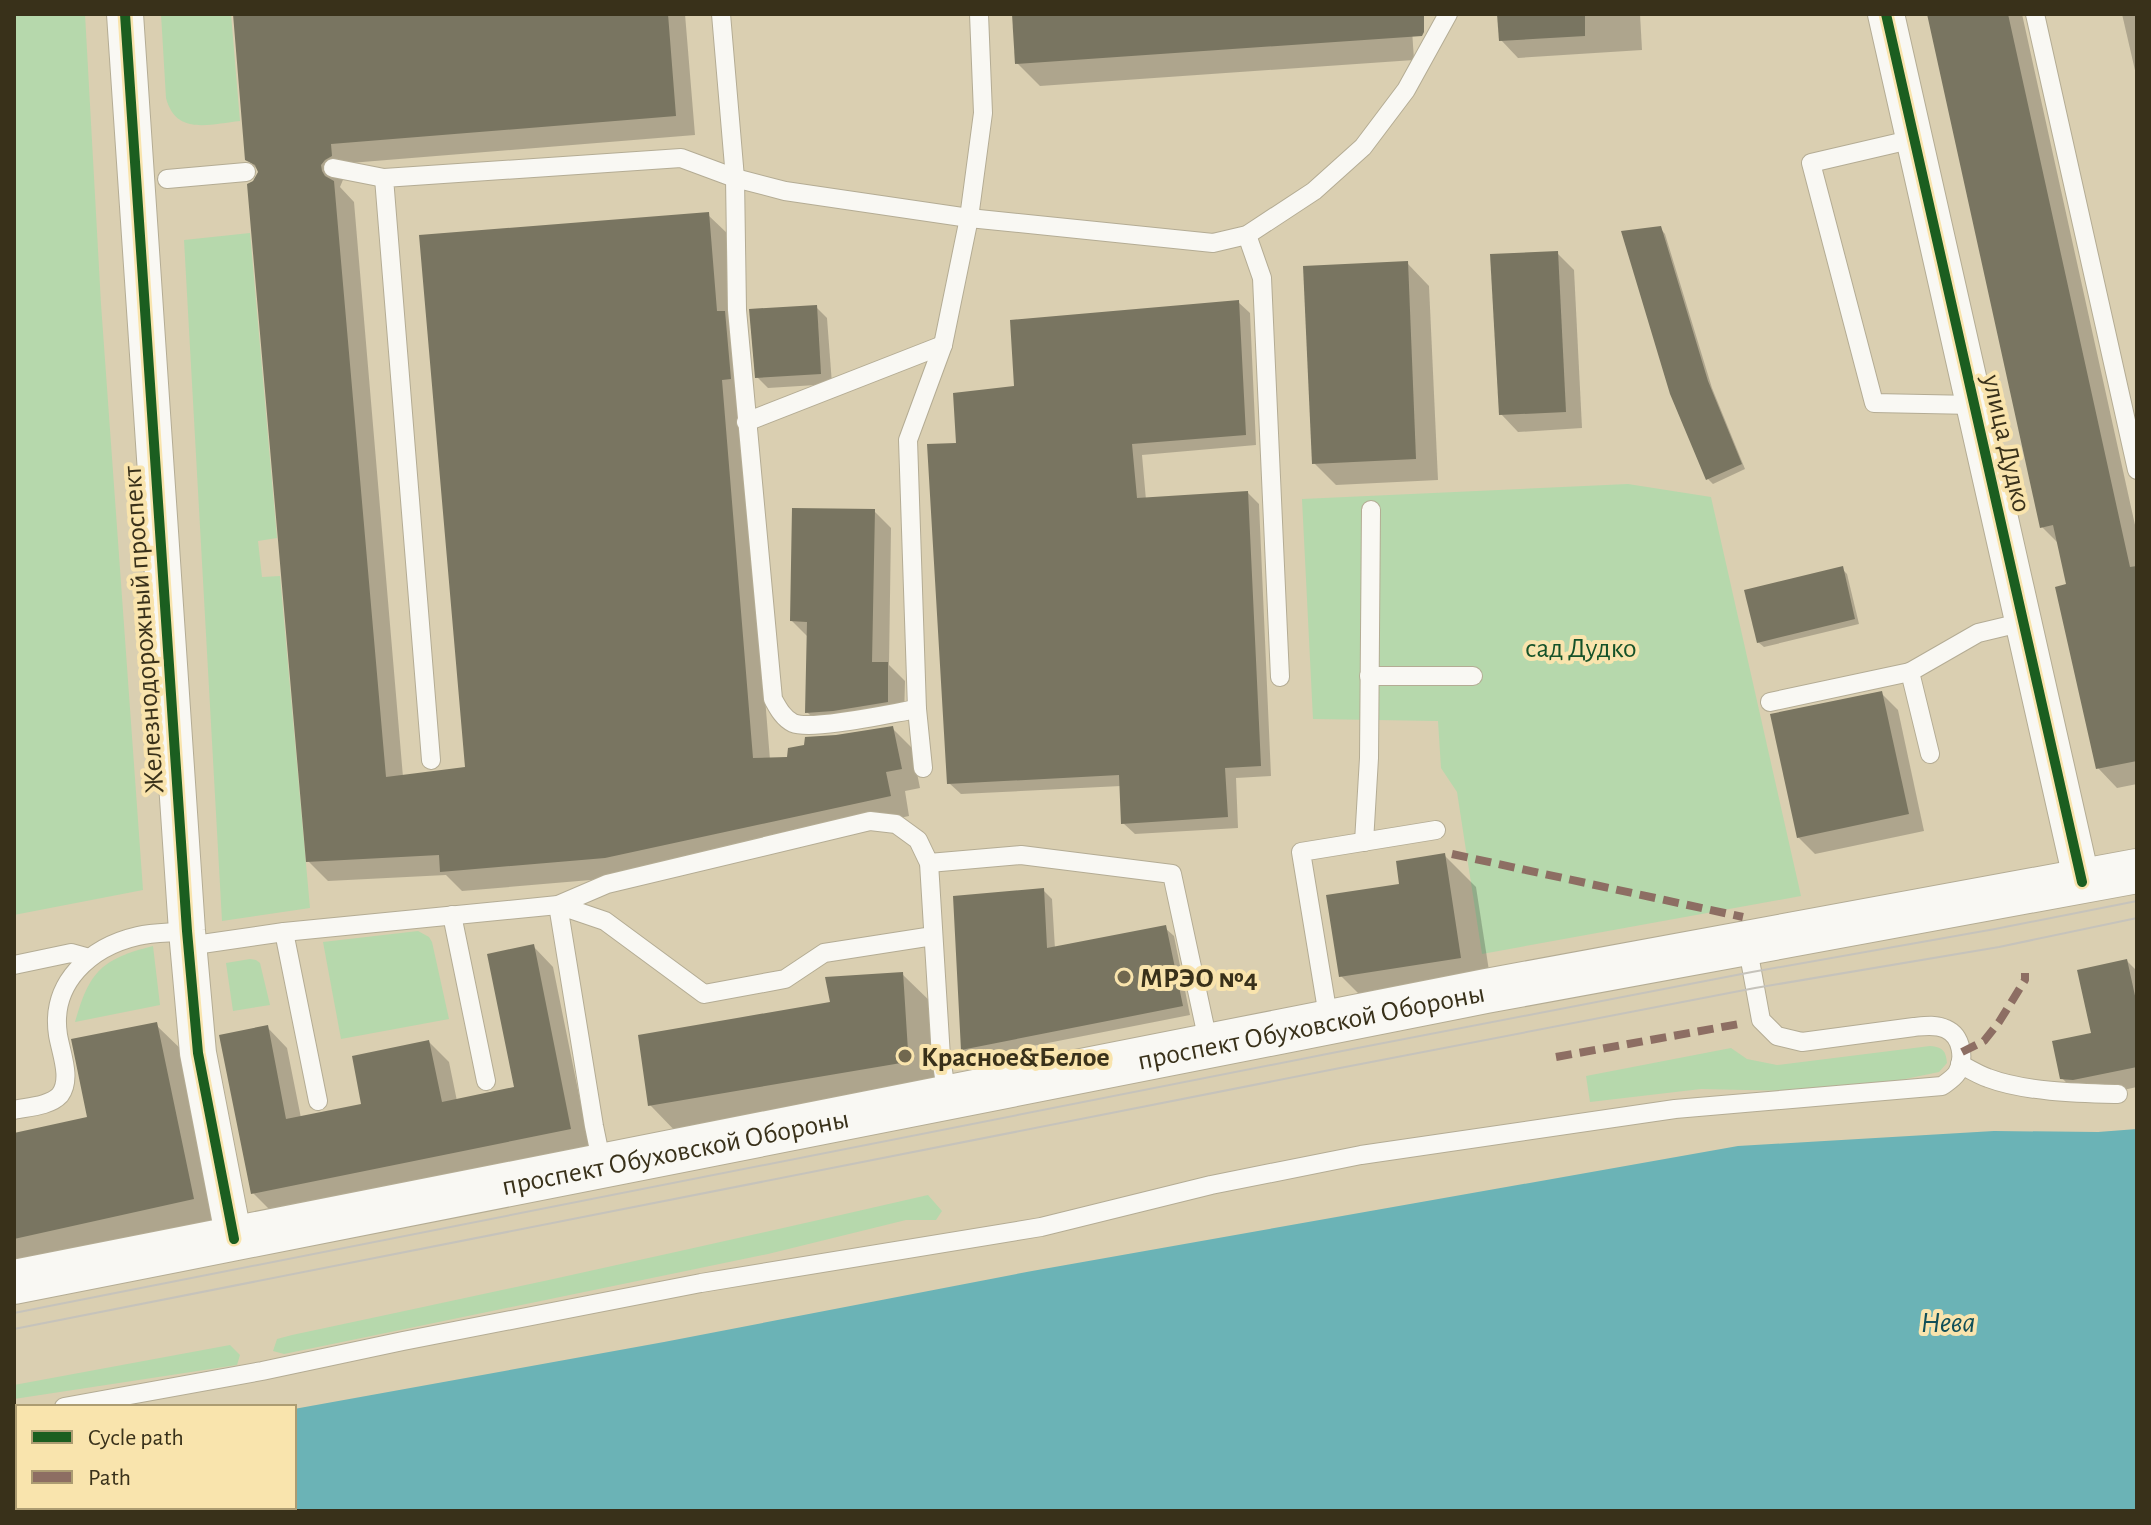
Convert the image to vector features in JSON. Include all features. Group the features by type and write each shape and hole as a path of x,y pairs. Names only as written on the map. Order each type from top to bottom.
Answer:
{"main road":[{"name":"проспект Обуховской Обороны","path":"14,1282 1329,1022 2137,871"}],"street":[{"name":"Железнодорожный проспект","path":"125,14 198,1053 234,1239"},
{"name":"улица Дудко","path":"1886,14 2082,882"}],"lane":[{"path":"721,14 735,178 737,310 773,699 780,713 793,723 814,726 917,709"},
{"path":"923,768 917,709 908,440 943,345 969,218 983,113 979,14"},
{"path":"333,168 384,178 681,158 735,178 785,191 969,218 1213,243 1247,235 1314,191 1363,147 1406,90 1448,14"},
{"path":"2035,14 2137,470"},
{"path":"1914,139 1811,163 1874,403 1974,405"},
{"path":"167,179 246,172"},
{"path":"384,178 431,760"},
{"path":"1247,235 1262,278 1280,677"},
{"path":"746,422 943,345"},
{"path":"1364,842 1369,758 1371,510"},
{"path":"1770,702 1910,672 1978,633 2024,622"},
{"path":"1910,672 1930,754"},
{"path":"1369,676 1473,676"},
{"path":"14,1110 49,1102 58,1097 63,1089 66,1078 57,1031 58,1009 75,971 106,947 140,935 188,939 558,905 607,884 870,821 896,824 918,840 929,863 941,1057 947,1098"},
{"path":"1329,1022 1301,852 1436,830"},
{"path":"929,863 1021,855 1172,874 1209,1046"},
{"path":"558,905 605,921 704,994 785,979 824,953 933,936"},
{"path":"558,905 603,1166"},
{"path":"452,915 486,1081"},
{"path":"284,932 318,1101"},
{"path":"75,1405 701,1283 1041,1227 1211,1185 1361,1155 1675,1109 1942,1086 1956,1076 1962,1052 1958,1038 1947,1029 1931,1026 1802,1042 1777,1036 1761,1020 1747,943"},
{"path":"14,965 71,953 89,958"},
{"path":"1960,1064 1989,1079 2026,1087 2118,1094"}],"green space":[{"path":"14,14 85,14 101,304 143,890 14,915"},
{"path":"161,14 231,14 240,121 196,125 186,123 171,110 166,98"},
{"path":"250,233 277,538 258,541 262,577 280,576 310,908 222,921 184,240"},
{"name":"сад Дудко","path":"1628,484 1711,497 1801,896 1482,954 1457,792 1441,768 1438,721 1313,719 1302,499"},
{"path":"418,931 432,942 449,1019 341,1039 323,942"},
{"path":"153,946 160,1005 75,1022 86,991 100,970 121,956"},
{"path":"250,959 260,963 270,1005 233,1011 226,963"},
{"path":"1930,1046 1943,1050 1946,1055 1947,1063 1939,1072 1881,1084 1787,1091 1701,1089 1590,1102 1586,1076 1731,1048 1747,1059 1777,1065"},
{"path":"928,1195 942,1211 936,1220 906,1220 768,1254 284,1354 273,1351 277,1339 292,1335"},
{"path":"230,1345 240,1355 237,1365 14,1399 14,1385"}],"water":[{"name":"Нева","path":"2137,1129 2137,1511 14,1511 16,1460 16,1509 296,1509 296,1409 1032,1271 1738,1146 1994,1131 2098,1132"}],"building":[{"path":"233,14 668,14 676,116 331,144 332,156 321,165 325,176 334,181 386,777 465,767 419,235 709,212 717,311 725,311 731,379 722,380 753,758 787,757 788,748 804,745 805,737 893,726 902,769 886,772 891,796 605,858 440,872 439,855 306,862 247,184 258,172 255,165 245,160"},
{"path":"1012,14 1424,14 1424,32 1422,36 1015,64"},
{"path":"1497,14 1585,14 1585,36 1499,41"},
{"path":"1927,14 2008,14 2130,567 2137,566 2137,761 2096,769 2055,587 2066,584 2053,525 2040,528"},
{"path":"1661,226 1708,381 1742,464 1706,480 1670,394 1621,231"},
{"path":"1558,251 1566,412 1499,415 1490,254"},
{"path":"1408,261 1416,459 1312,464 1303,266"},
{"path":"1239,300 1246,435 1132,444 1137,498 1248,491 1261,766 1225,768 1228,817 1121,824 1119,775 947,784 927,444 956,443 953,393 1014,386 1010,320"},
{"path":"817,305 821,374 755,378 749,309"},
{"path":"792,508 875,509 872,662 888,662 888,702 805,713 807,622 790,621"},
{"path":"1843,566 1855,619 1757,643 1744,590"},
{"path":"1882,691 1909,814 1797,838 1770,714"},
{"path":"1445,853 1461,958 1339,977 1326,895 1399,884 1396,861"},
{"path":"1044,888 1047,948 1166,925 1183,1006 961,1050 953,896"},
{"path":"534,944 571,1129 251,1194 219,1035 268,1025 286,1119 361,1104 352,1056 429,1040 442,1102 514,1087 487,954"},
{"path":"2127,959 2137,1005 2137,1067 2073,1080 2060,1079 2052,1041 2091,1033 2077,970"},
{"path":"903,972 908,1051 901,1063 648,1106 638,1035 830,1002 825,977"},
{"path":"157,1022 194,1199 14,1239 14,1133 87,1117 71,1039"}],"tram line":[{"path":"14,1313 1337,1052 2137,901"},
{"path":"14,1329 1340,1068 1755,988 1999,947 2137,918"}],"marked path":[{"path":"1452,854 1743,917"},
{"path":"1962,1052 1984,1041 2025,980 2025,973"},
{"path":"1556,1057 1739,1024"}],"cycle path":[{"path":"125,14 187,931 198,1053 234,1239"},
{"path":"1886,14 2082,882"}],"place":[{"name":"МРЭО №4","path":"1124,977"},
{"name":"Красное&Белое","path":"905,1056"}]}
